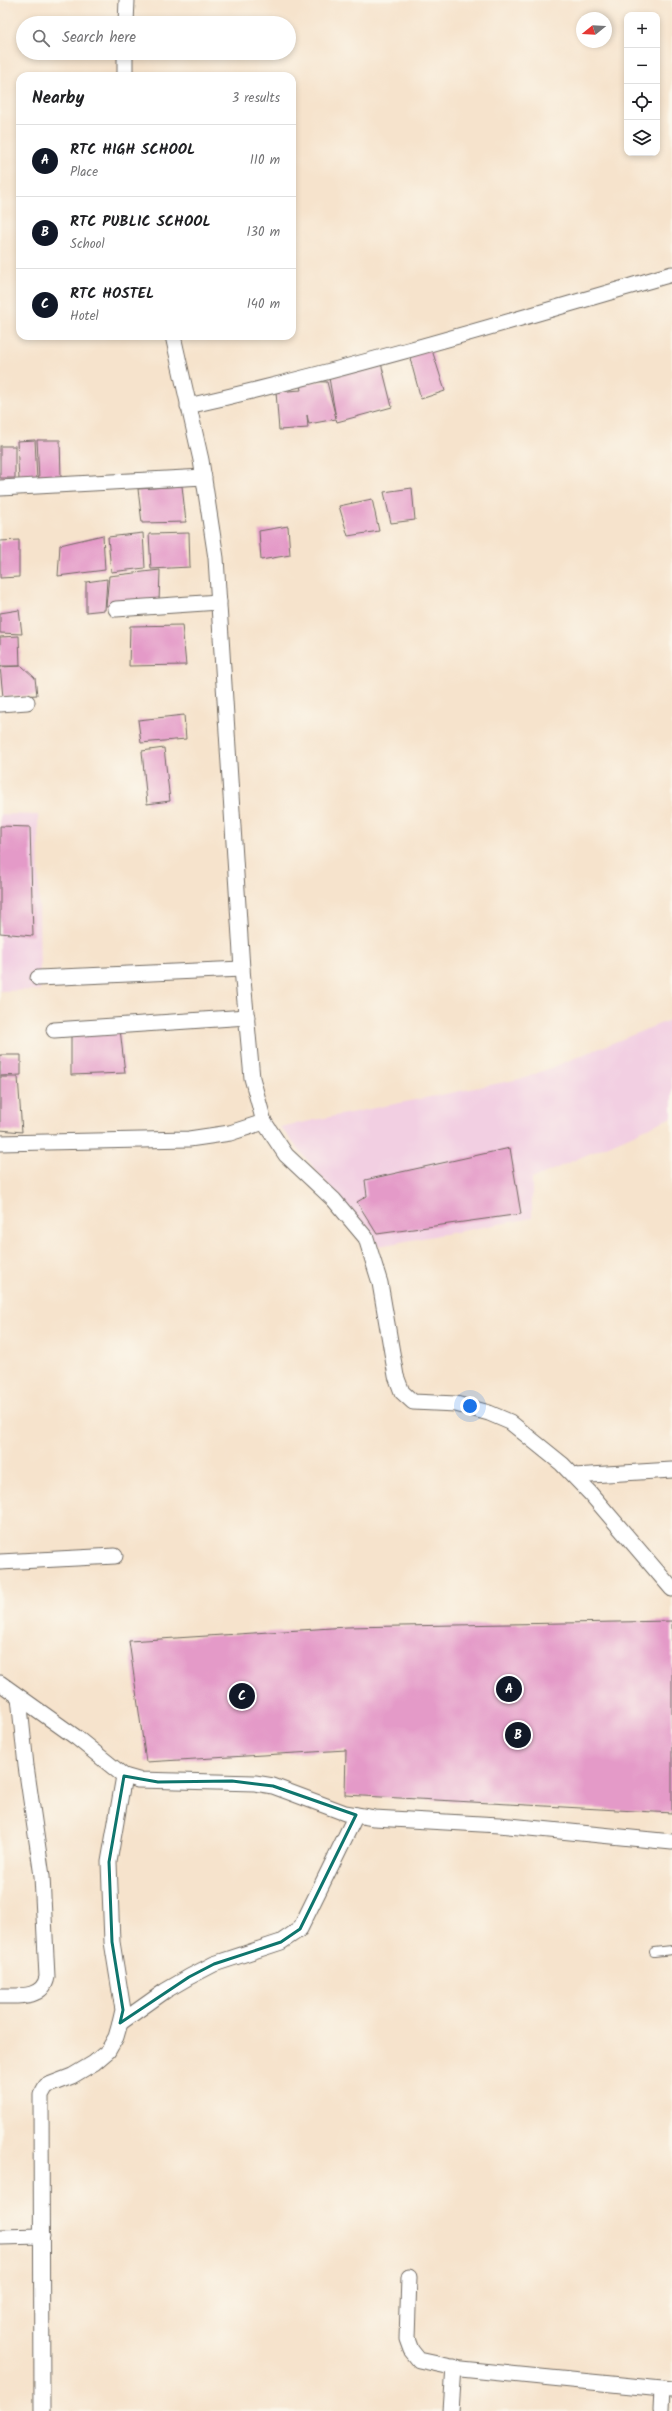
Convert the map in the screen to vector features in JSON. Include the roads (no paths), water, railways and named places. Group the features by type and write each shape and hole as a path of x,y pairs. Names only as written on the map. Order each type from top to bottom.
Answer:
{"street":[{"path":"126,16 127,0"},
{"path":"125,60 125,72"},
{"path":"188,406 365,363 672,274"},
{"path":"174,340 204,477 216,558 242,969 252,1078 264,1122 286,1155 334,1200 366,1238 380,1283 396,1376 402,1392 413,1402 456,1404 489,1413 510,1422 574,1476 672,1589"},
{"path":"0,488 204,477"},
{"path":"116,609 219,602"},
{"path":"0,704 27,702"},
{"path":"38,978 242,969"},
{"path":"54,1030 247,1017"},
{"path":"0,1143 188,1139 230,1133 264,1122"},
{"path":"574,1476 672,1470"},
{"path":"0,1562 115,1556"},
{"path":"0,1683 77,1738 124,1776 158,1782 232,1781 267,1785 345,1813 356,1815 500,1825 672,1842"},
{"path":"0,1996 33,1994 44,1988 48,1977 42,1876 26,1766 19,1697"},
{"path":"42,2411 40,2114 43,2089 51,2083 72,2076 94,2063 108,2051 116,2037 120,2023 123,2010 112,1942 109,1862 124,1776"},
{"path":"120,2023 165,1991 189,1977 214,1964 280,1942 300,1929 356,1815"},
{"path":"0,2237 42,2236"},
{"path":"409,2277 407,2339 411,2350 419,2360 454,2367 667,2390 661,2411"},
{"path":"451,2411 454,2367"}],"lane":[{"path":"654,1952 672,1950"}],"place":[{"name":"RTC HIGH SCHOOL","path":"509,1689"},
{"name":"RTC HOSTEL","path":"242,1696"},
{"name":"RTC PUBLIC SCHOOL","path":"518,1735"}]}
